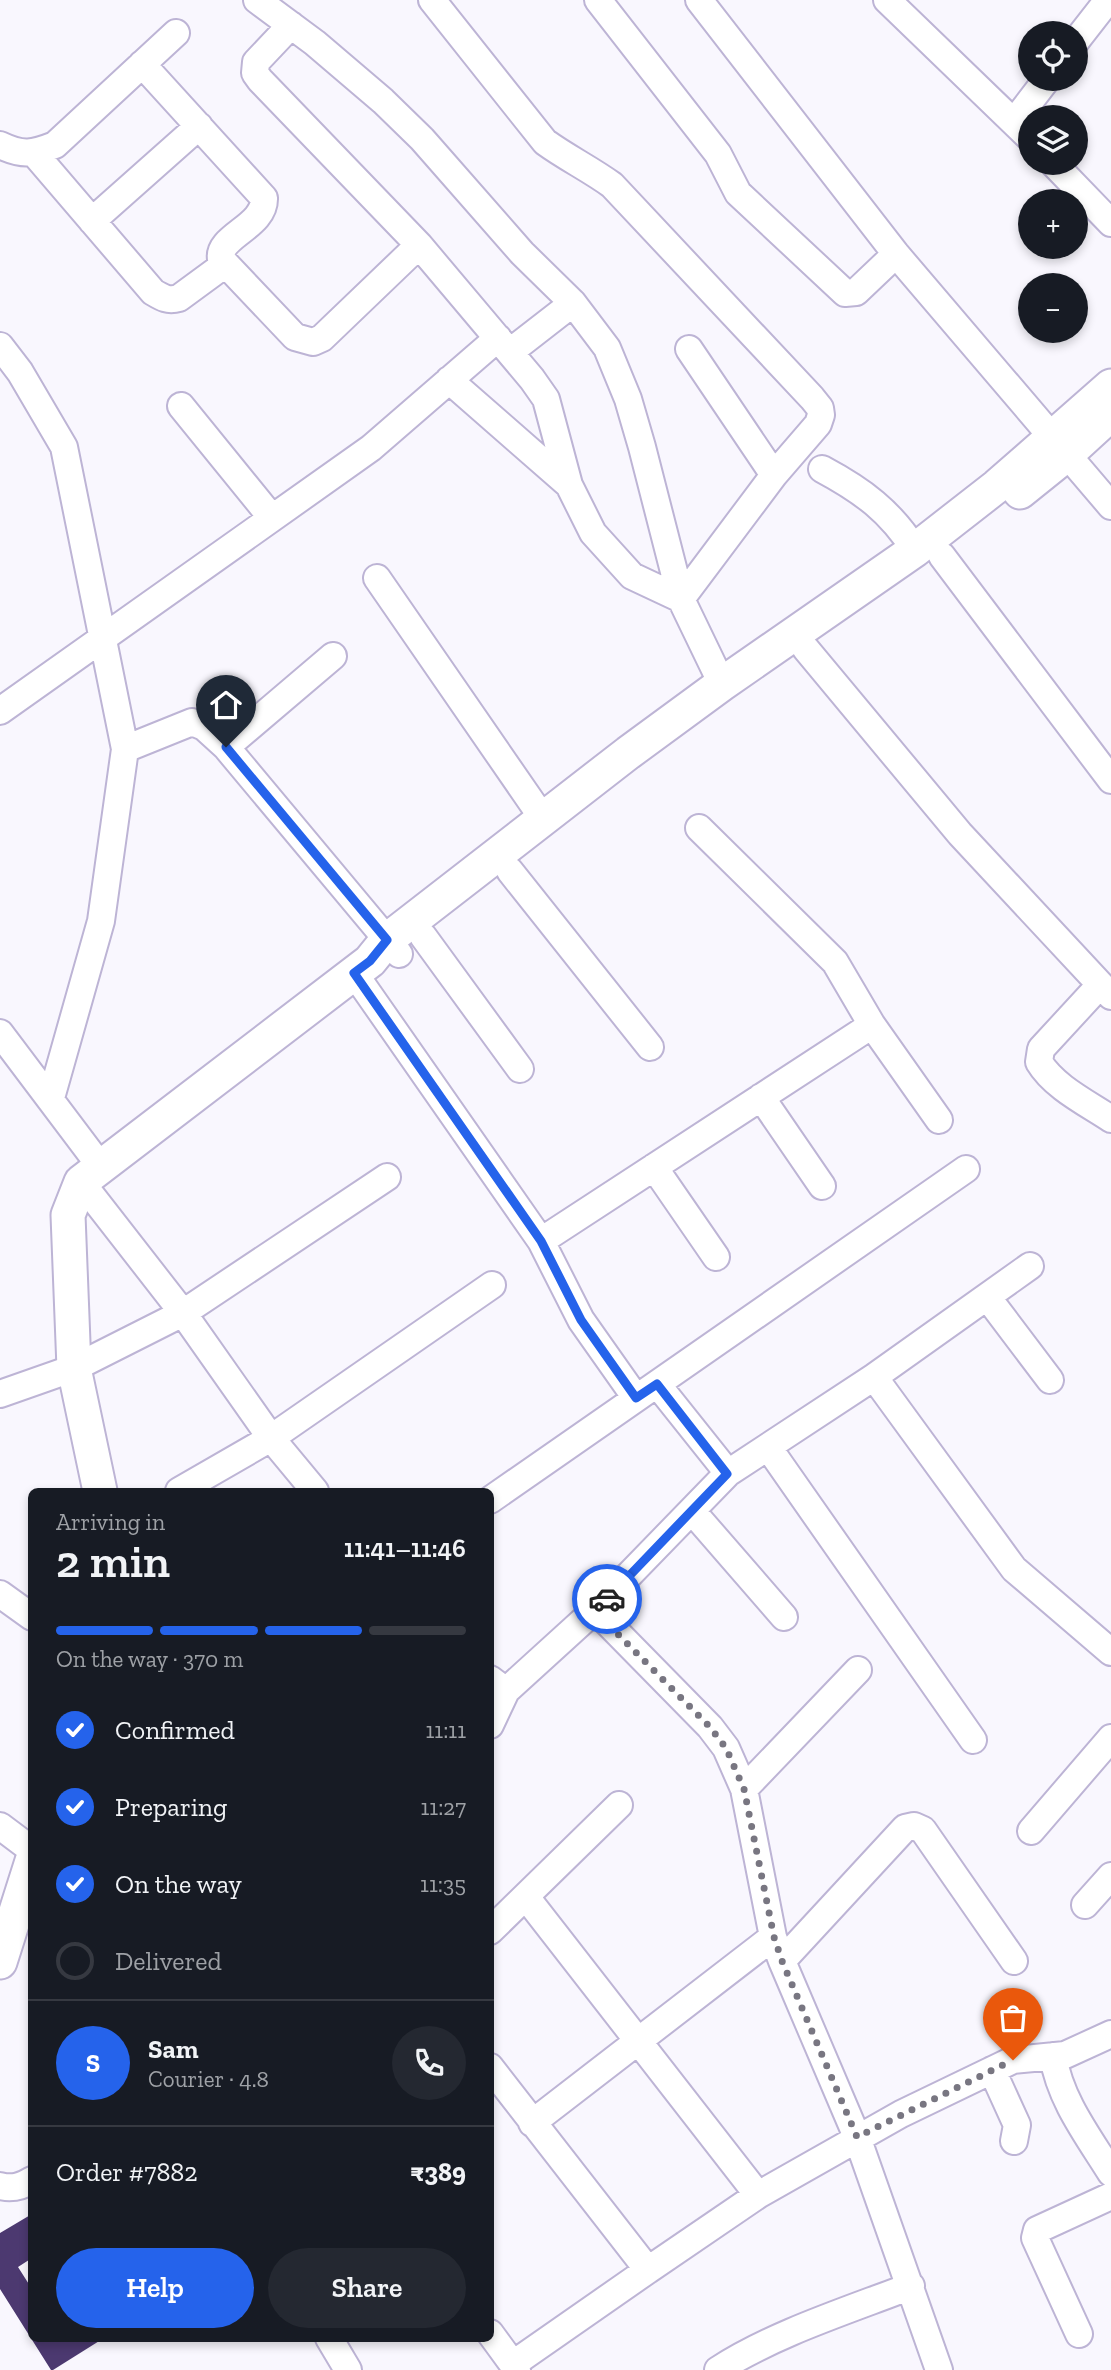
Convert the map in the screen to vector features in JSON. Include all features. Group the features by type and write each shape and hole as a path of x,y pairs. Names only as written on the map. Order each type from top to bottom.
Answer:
{"main road":[{"path":"1059,446 1111,386"},
{"path":"99,1488 74,1368 68,1215 91,1174 386,953 544,820 715,715 806,649 928,553 997,486 1111,414"},
{"path":"386,953 510,871 722,684 928,553"},
{"path":"0,1962 23,1926 28,1890"}],"street":[{"path":"257,0 383,101 422,139 522,253 573,303 607,348 628,399 681,599 722,684"},
{"path":"432,0 545,142 612,185 820,408 818,424 774,475 681,599"},
{"path":"598,0 718,154 738,192 845,293 856,292 897,254"},
{"path":"699,0 897,254 1111,506"},
{"path":"1088,26 1108,0"},
{"path":"903,5 1018,125"},
{"path":"291,25 256,62 255,74 419,245 532,379 546,399 569,485 593,533 632,576 681,599"},
{"path":"0,145 15,152 34,153 55,145 176,33"},
{"path":"142,64 264,198 261,214 222,248 220,254 224,265 295,337 313,342 322,338 419,245"},
{"path":"92,221 199,126"},
{"path":"34,153 153,292 163,298 179,298 224,265"},
{"path":"1065,175 1111,223"},
{"path":"0,711 371,448 450,380 573,303"},
{"path":"0,347 20,372 64,447 125,749 101,921 51,1098"},
{"path":"689,349 774,475"},
{"path":"450,380 569,485"},
{"path":"181,406 272,518"},
{"path":"822,469 855,487 878,505 928,553 1111,780"},
{"path":"377,578 544,820"},
{"path":"806,649 960,834 1106,991 1041,1049 1039,1062 1045,1072 1058,1083 1111,1119"},
{"path":"226,747 332,656"},
{"path":"125,749 192,722 204,727 226,747 386,953 581,1320 727,1474"},
{"path":"699,828 835,962 872,1025 939,1120"},
{"path":"510,871 650,1047"},
{"path":"386,953 520,1069"},
{"path":"541,1241 872,1025"},
{"path":"0,1034 51,1098 91,1174 183,1313 271,1438 313,1488"},
{"path":"761,1097 822,1186"},
{"path":"654,1167 716,1257"},
{"path":"494,1497 966,1169"},
{"path":"0,1394 74,1368 183,1313 387,1177"},
{"path":"494,1705 498,1685 595,1611 727,1474 874,1377 1030,1266"},
{"path":"184,1488 271,1438 492,1285"},
{"path":"988,1298 1050,1380"},
{"path":"874,1377 1014,1569 1111,1652"},
{"path":"768,1447 973,1740"},
{"path":"692,1511 784,1617"},
{"path":"0,1594 28,1614"},
{"path":"595,1611 710,1727 726,1748 744,1789 778,1949 857,2137 939,2370"},
{"path":"744,1789 858,1670"},
{"path":"1031,1831 1111,1738"},
{"path":"494,1927 619,1805"},
{"path":"0,1826 28,1847"},
{"path":"532,2123 639,2041 778,1949 905,1828 914,1826 923,1830 1014,1961"},
{"path":"1084,1905 1111,1876"},
{"path":"526,1896 758,2194"},
{"path":"494,2338 515,2367 758,2194 857,2137 1013,2060 1065,2055 1111,2034"},
{"path":"1053,2056 1056,2076 1069,2105 1111,2173"},
{"path":"992,2070 1017,2125 1014,2141"},
{"path":"494,2072 648,2270"},
{"path":"0,2186 10,2189 28,2183"},
{"path":"1079,2334 1035,2234 1037,2230 1111,2196"},
{"path":"718,2370 813,2324 911,2286"},
{"path":"331,2342 348,2370"}],"building":[{"path":"28,2216 28,2261 18,2267 28,2283 28,2333 0,2289 0,2233"},
{"path":"33,2342 98,2342 53,2370"}],"way so far":[{"path":"607,1599 595,1611 710,1727 726,1748 744,1789 774,1937 782,1961 857,2137 1013,2060"}],"route":[{"path":"226,747 387,940 370,961 354,973 541,1241 581,1320 636,1398 657,1384 727,1474 607,1599"}]}
